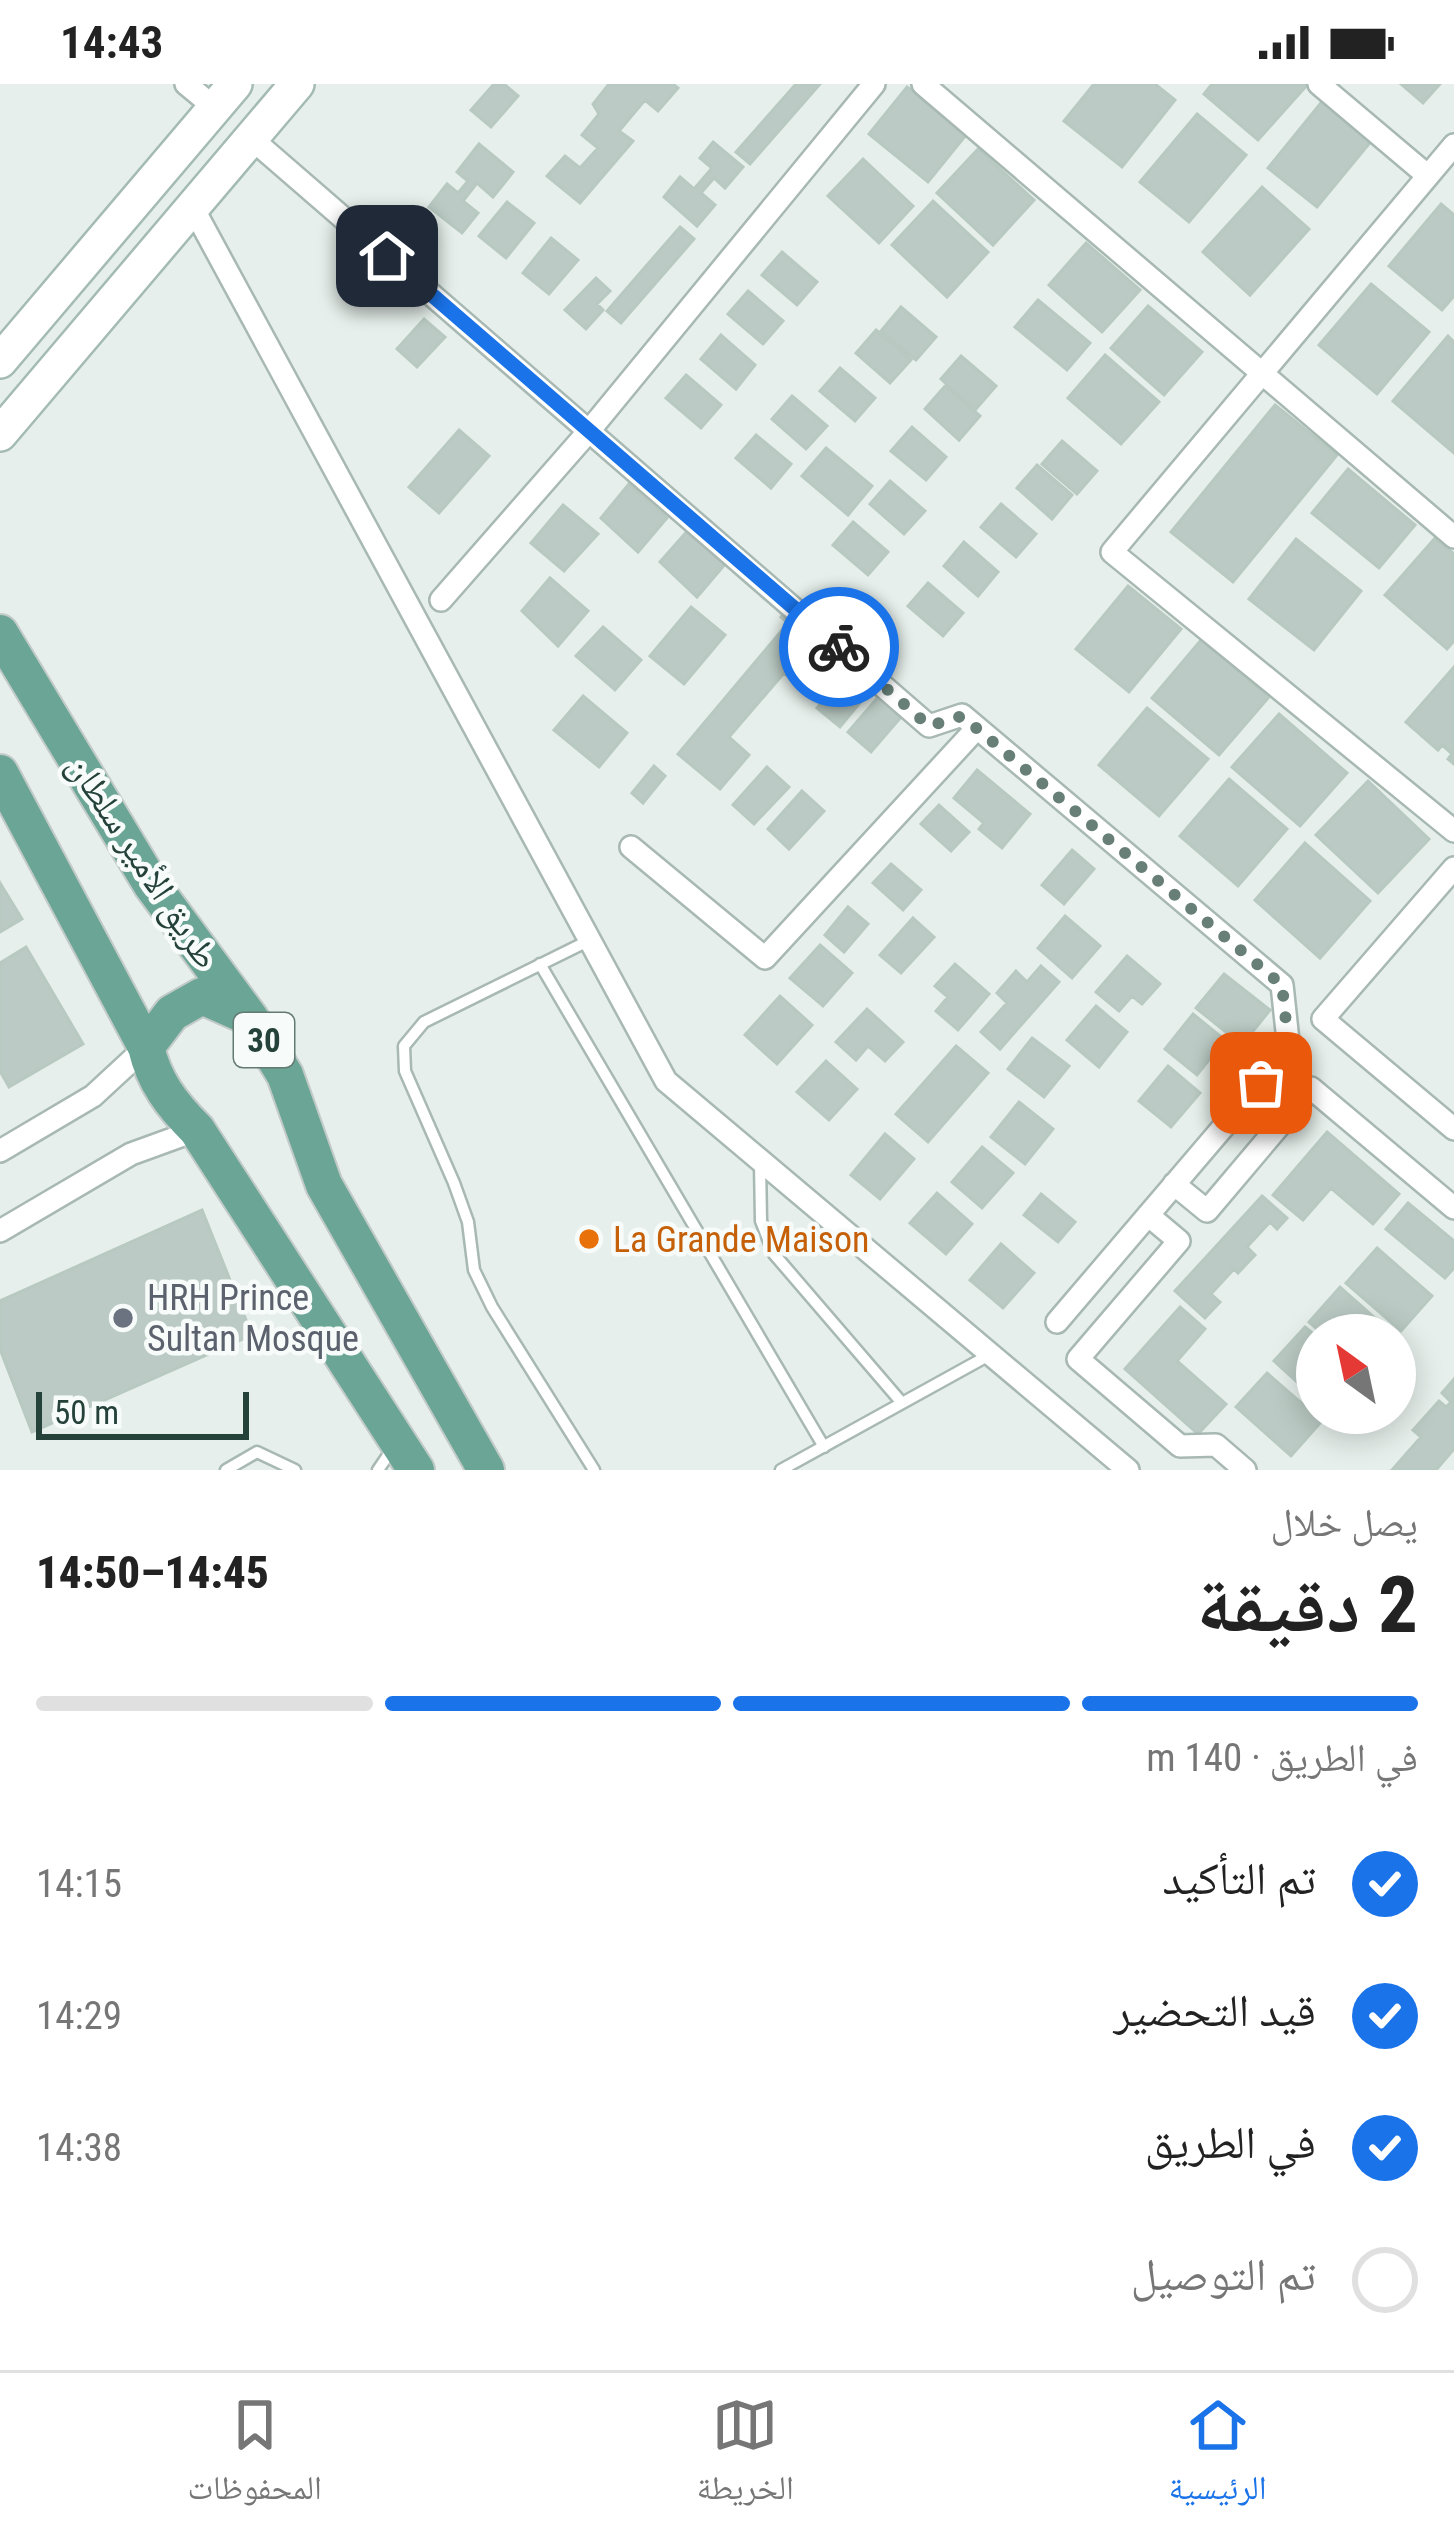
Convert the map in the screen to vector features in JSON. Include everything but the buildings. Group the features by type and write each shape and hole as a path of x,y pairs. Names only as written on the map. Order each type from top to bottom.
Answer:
{"main road":[{"name":"طريق الأمير سلطان","path":"0,633 151,884 250,1018 285,1075 324,1185 486,1470"},
{"name":"طريق الأمير سلطان","path":"0,772 146,1047 152,1072 175,1108 197,1130 397,1461"},
{"path":"146,1047 172,1013 202,996 250,1018"}],"street":[{"path":"0,362 225,96 186,84"},
{"path":"0,434 297,84"},
{"path":"441,600 589,430 874,84"},
{"path":"923,84 1261,375 1452,531"},
{"path":"1319,84 1428,176"},
{"path":"253,139 929,726 962,716 1282,985 1289,1050 1057,1322"},
{"path":"1454,145 1112,552 1454,831"},
{"path":"193,208 666,1081 1128,1470"},
{"path":"631,847 765,958 977,728"},
{"path":"1454,868 1323,1019 1454,1129"},
{"path":"0,1150 93,1096 146,1047"},
{"path":"1174,1184 1207,1211 1311,1088 1454,1208"},
{"path":"0,1232 131,1154 197,1130"},
{"path":"1148,1215 1179,1241 1078,1359 1180,1446 1216,1444 1245,1470"}],"lane":[{"path":"590,940 424,1022 404,1046 405,1071 468,1222 474,1270 492,1307 594,1470"},
{"path":"540,964 824,1447"},
{"path":"760,1160 761,1221 774,1254 902,1403"},
{"path":"781,1470 991,1354"},
{"path":"226,1470 257,1452 295,1470"}],"way so far":[{"path":"839,647 929,726 962,716 1282,985 1289,1050 1261,1083"}],"place":[{"name":"La Grande Maison","path":"589,1239"},
{"name":"HRH Prince Sultan Mosque","path":"123,1318"}],"route":[{"path":"387,256 839,647"}]}
